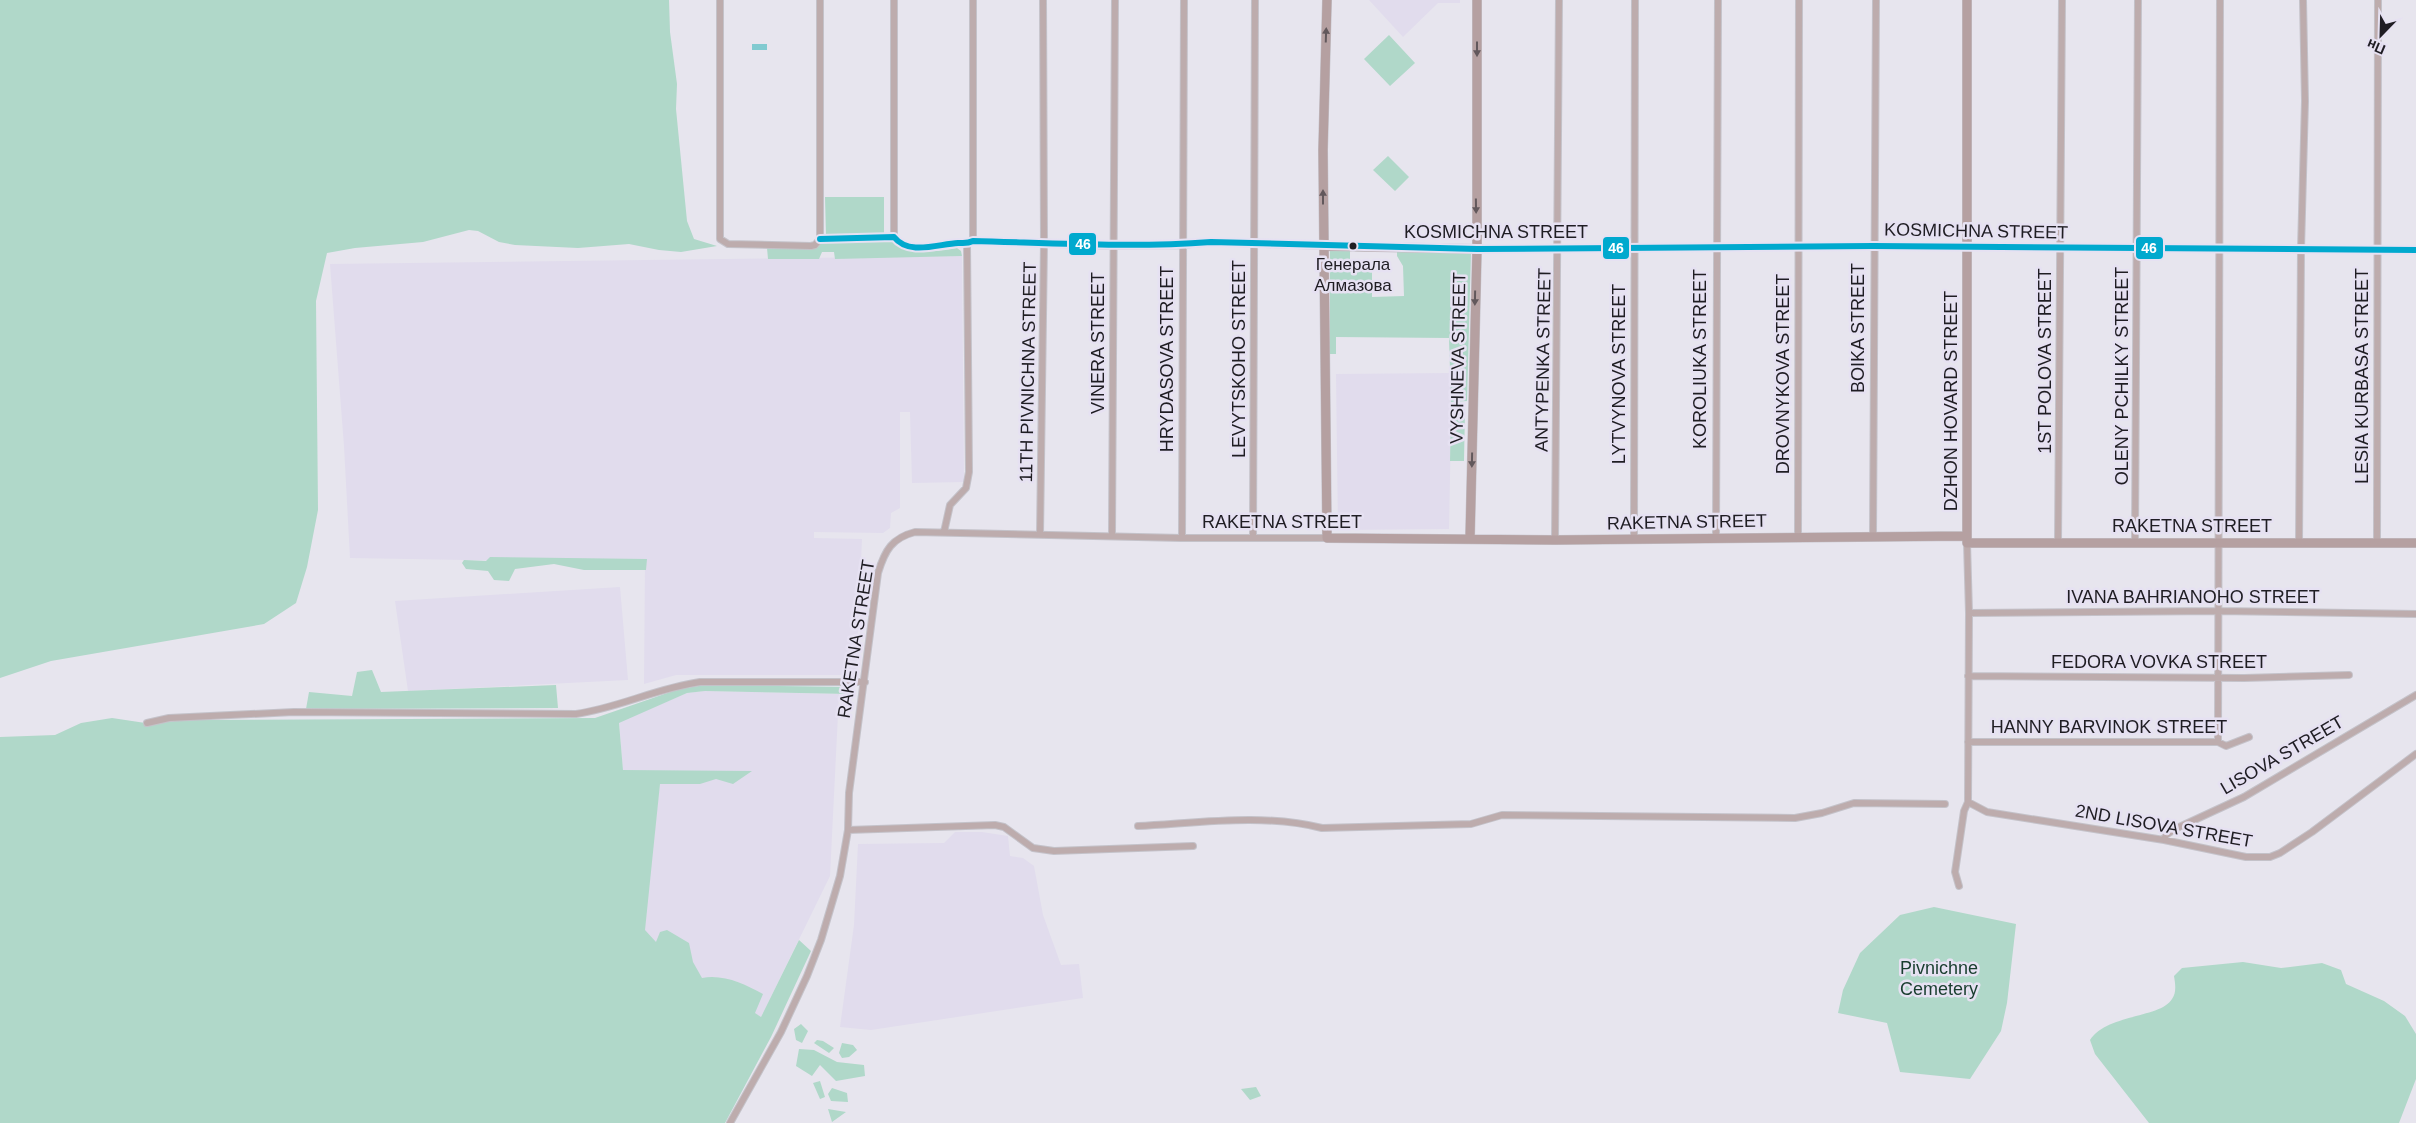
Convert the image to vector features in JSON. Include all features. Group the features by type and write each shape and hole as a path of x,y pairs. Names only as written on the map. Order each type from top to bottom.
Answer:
{"street":[{"name":"KOSMICHNA STREET","path":"720,0 719,236 722,242 811,246 820,240 894,237 897,242 918,248 970,243 1044,243 1113,246 1182,245 1211,242 1477,249 1873,246 2060,249 2416,250"},
{"path":"820,0 820,240"},
{"path":"894,0 894,237"},
{"path":"944,532 948,509 966,488 969,472 973,0"},
{"name":"11TH PIVNICHNA STREET","path":"1040,535 1044,243 1043,0"},
{"name":"VINERA STREET","path":"1112,536 1115,0"},
{"name":"HRYDASOVA STREET","path":"1182,538 1184,0"},
{"name":"LEVYTSKOHO STREET","path":"1253,538 1255,0"},
{"path":"1327,0 1323,150 1327,538"},
{"name":"VYSHNEVA STREET","path":"1470,538 1477,249 1478,0"},
{"name":"ANTYPENKA STREET","path":"1555,540 1559,248 1559,0"},
{"name":"LYTVYNOVA STREET","path":"1634,538 1635,0"},
{"name":"KOROLIUKA STREET","path":"1716,537 1715,248 1718,0"},
{"name":"DROVNYKOVA STREET","path":"1798,537 1799,0"},
{"name":"BOIKA STREET","path":"1873,537 1873,246 1876,0"},
{"name":"DZHON HOVARD STREET","path":"1959,886 1955,872 1964,811 1968,802 1970,613 1967,540 1967,0"},
{"name":"1ST POLOVA STREET","path":"2058,543 2062,0"},
{"name":"OLENY PCHILKY STREET","path":"2135,543 2138,0"},
{"path":"2218,742 2220,0"},
{"path":"2299,543 2301,249 2305,101 2303,0"},
{"name":"LESIA KURBASA STREET","path":"2377,541 2378,0"},
{"name":"RAKETNA STREET","path":"730,1123 780,1032 816,953 840,876 848,830 849,793 878,573 890,544 904,535 916,532 944,532 1182,538 1470,538 1555,540 1873,537 2058,543 2299,543 2377,541 2416,543"},
{"name":"IVANA BAHRIANOHO STREET","path":"1970,613 2218,611 2416,614"},
{"name":"FEDORA VOVKA STREET","path":"1968,676 2218,678 2350,675"},
{"path":"147,723 169,718 294,712 576,714 597,711 684,684 700,682 865,682"},
{"name":"LISOVA STREET","path":"2164,840 2166,835 2175,829 2244,797 2416,695"},
{"name":"HANNY BARVINOK STREET","path":"1968,742 2218,742 2229,746 2249,737"},
{"name":"2ND LISOVA STREET","path":"1968,802 1988,812 2164,840 2246,857 2275,856 2312,832 2416,754"},
{"path":"1138,826 1268,820 1302,823 1322,828 1471,824 1502,815 1795,818 1822,813 1854,803 1945,804"},
{"path":"848,830 995,825 1004,827 1033,848 1054,851 1193,846"}],"shaded area":[{"path":"1369,0 1460,0 1460,3 1438,3 1403,37"},
{"path":"962,256 964,482 912,483 910,412 900,412 900,508 891,513 890,528 883,533 814,532 814,538 862,539 856,675 676,675 644,684 645,563 350,558 344,446 330,264"},
{"path":"1452,373 1449,529 1338,530 1336,374"},
{"path":"620,587 628,680 408,691 395,601"},
{"path":"705,691 839,694 830,876 761,1017 689,978 644,930 661,772 623,770 619,722 687,693"},
{"path":"955,832 982,832 1008,836 1010,856 1023,858 1034,866 1043,915 1061,965 1079,964 1083,998 871,1030 840,1027 854,925 858,844 944,843"}],"green space":[{"path":"0,0 669,0 670,32 677,84 676,109 687,221 694,239 717,246 681,252 629,244 578,248 515,245 499,242 478,231 469,230 423,242 355,248 327,253 316,301 318,510 307,567 296,603 264,624 51,661 0,678"},
{"path":"1389,35 1415,63 1390,86 1364,59"},
{"path":"1388,156 1409,177 1395,191 1373,170"},
{"path":"825,197 884,197 884,236 826,235"},
{"path":"888,239 904,248 913,250 930,252 957,248 961,251 962,256 835,259 834,252 822,252 819,259 768,259 767,248 813,249 824,241"},
{"path":"1330,250 1350,251 1350,265 1372,265 1372,297 1404,296 1403,266 1397,256 1397,251 1471,253 1467,401 1451,402 1449,338 1336,337 1336,354 1330,354"},
{"path":"1451,409 1465,409 1464,461 1450,461"},
{"path":"490,557 647,559 646,570 584,570 554,564 515,569 509,581 494,580 488,571 466,569 462,563 464,560 486,561"},
{"path":"372,670 381,692 556,685 558,708 306,709 309,692 352,696 357,672"},
{"path":"705,685 849,687 849,694 705,691 687,693 619,723 623,770 752,771 733,784 716,779 700,784 660,784 645,930 656,942 660,932 667,930 689,943 693,962 702,978 718,977 726,979 741,983 763,994 755,1013 761,1017 799,940 811,951 771,1037 725,1123 0,1123 0,737 55,735 81,723 112,718 152,724 182,720 595,718 679,689"},
{"name":"Pivnichne Cemetery","path":"1934,907 2016,924 2007,1003 2001,1031 1970,1079 1900,1072 1887,1023 1838,1013 1843,990 1860,953 1900,915"},
{"path":"2243,962 2281,968 2322,963 2341,970 2346,984 2384,1001 2405,1016 2416,1034 2416,1079 2399,1123 2149,1123 2095,1054 2090,1040 2108,1025 2157,1010 2166,1005 2175,993 2174,976 2182,968"},
{"path":"801,1024 808,1031 802,1043 796,1040 794,1029"},
{"path":"817,1040 823,1041 834,1048 829,1053 814,1043"},
{"path":"842,1043 853,1045 857,1050 849,1057 842,1058 839,1053"},
{"path":"799,1049 814,1050 837,1062 864,1065 865,1076 836,1081 820,1065 812,1076 796,1066"},
{"path":"820,1081 825,1097 820,1099 813,1083"},
{"path":"1256,1087 1261,1096 1250,1100 1241,1089"},
{"path":"832,1088 847,1093 848,1102 831,1101 828,1094"},
{"path":"828,1109 846,1112 832,1122"}],"water":[{"path":"752,44 767,44 767,50 752,50"}],"transit line":[{"name":"46","path":"820,239 894,237 900,243 916,248 973,241 1121,245 1211,242 1477,249 1873,246 2416,250"}],"place":[{"name":"Генерала Алмазова","path":"1353,246"}]}
